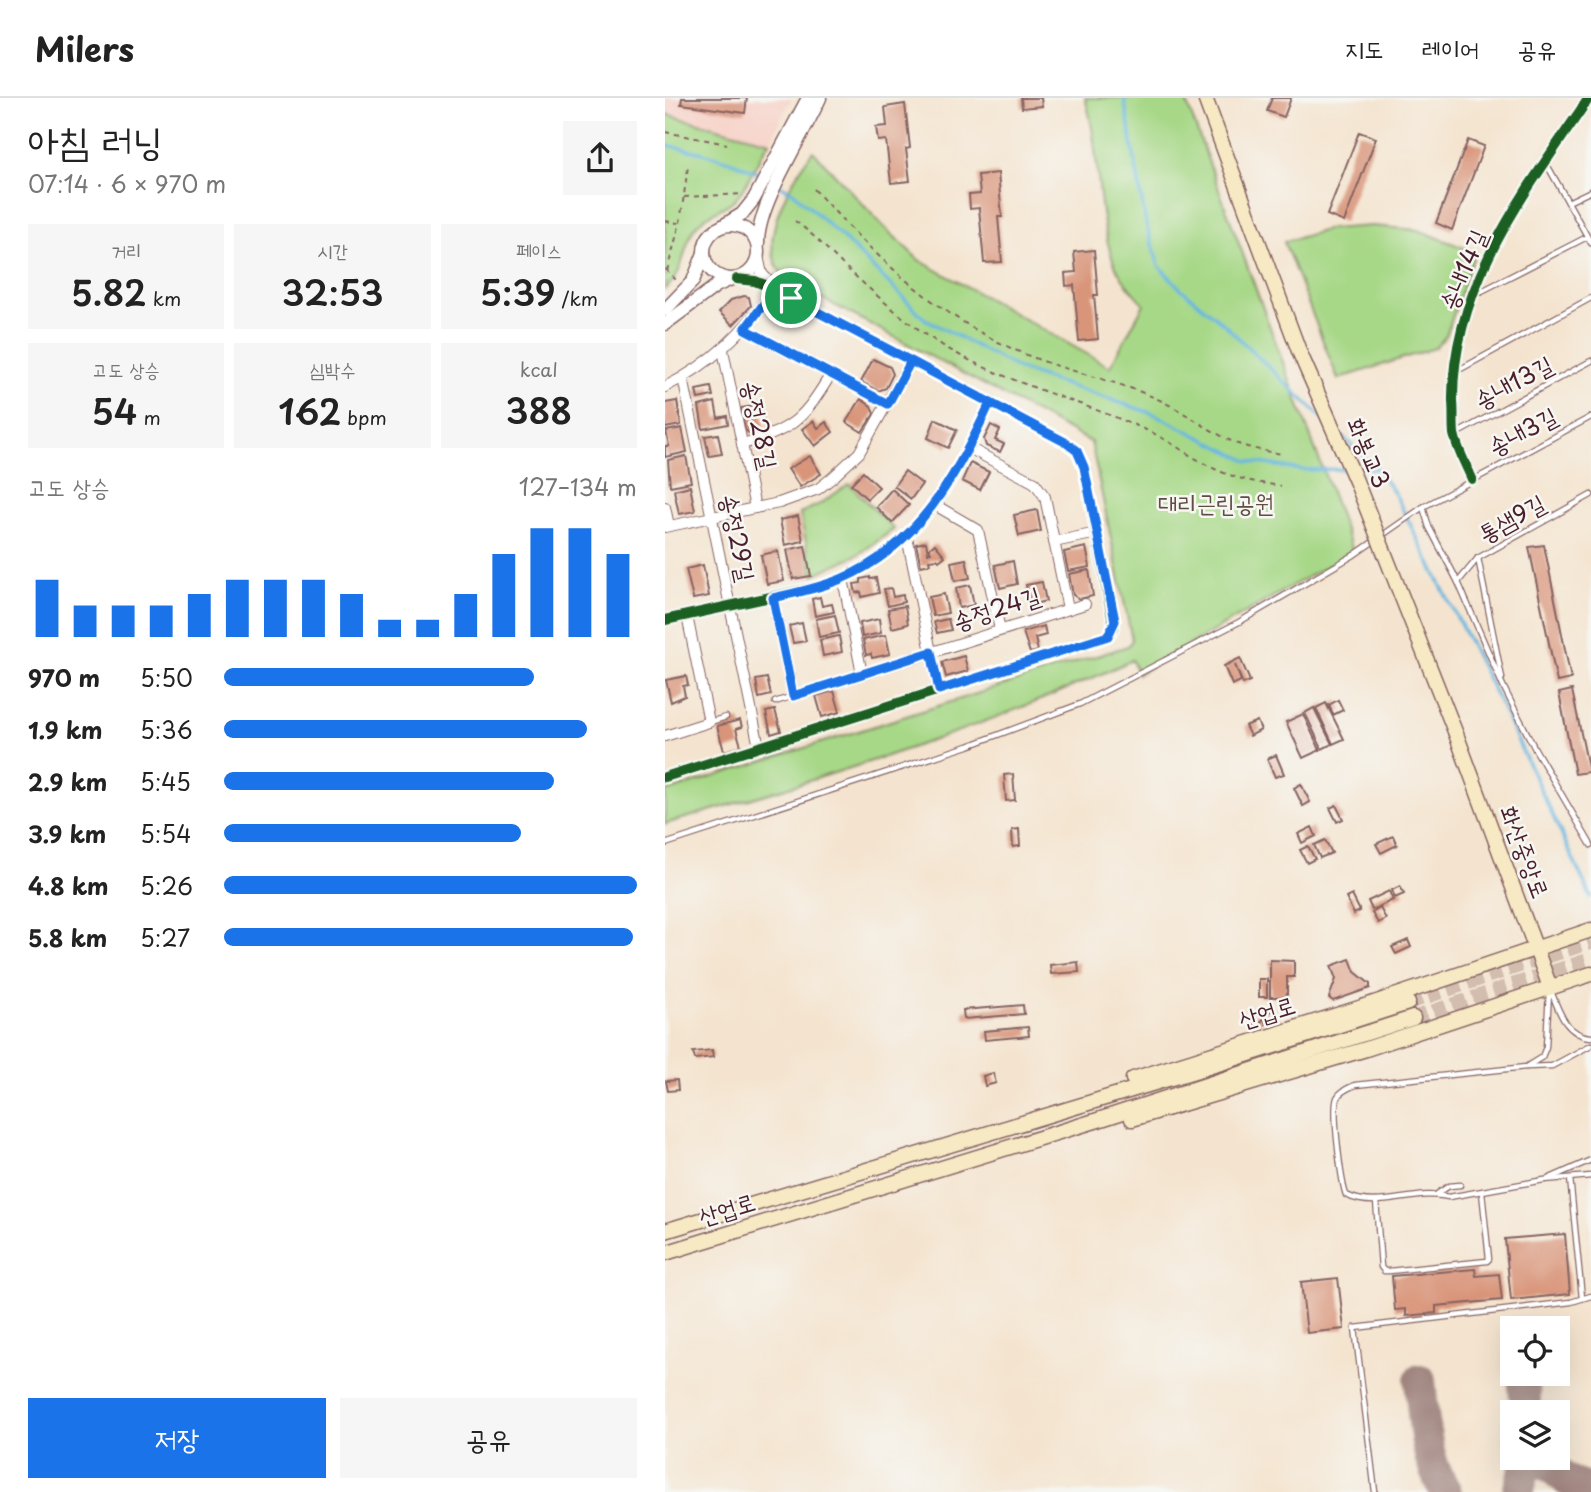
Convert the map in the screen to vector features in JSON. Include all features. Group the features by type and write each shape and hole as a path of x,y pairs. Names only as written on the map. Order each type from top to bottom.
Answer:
{"main road":[{"name":"화봉교3","path":"1205,98 1299,351 1356,481 1456,734"},
{"name":"화산중앙로","path":"1456,734 1550,987"},
{"name":"산업로","path":"958,1142 1173,1066 1356,1009 1591,930"},
{"name":"산업로","path":"964,1161 1097,1128 1246,1086 1591,974"},
{"name":"산업로","path":"665,1230 1408,1003"},
{"name":"산업로","path":"665,1253 1413,1018"}],"street":[{"path":"665,324 716,286 751,271 758,252 761,219 773,194 780,165 808,98"},
{"path":"665,310 693,281 708,237 742,214 760,187 780,165 820,98"},
{"name":"송내14길","path":"1472,479 1454,435 1453,373 1457,346 1472,296 1490,251 1589,98"},
{"path":"721,227 729,225 744,228 751,233 762,274 791,298"},
{"path":"665,777 1108,636 1115,621 1084,467 1077,451 775,289 755,281 721,278 708,268 704,253"},
{"path":"665,387 723,351 745,329 775,289"},
{"path":"745,329 888,404"},
{"name":"송정28길","path":"723,351 755,508"},
{"path":"665,507 667,526 799,497 832,478 859,453 911,361"},
{"path":"742,444 766,438 790,426 809,409 831,374"},
{"name":"송정29길","path":"683,378 759,747"},
{"path":"665,620 773,598 843,579 879,558 907,537 935,505 969,448 990,403"},
{"name":"송정24길","path":"969,448 1035,482 1041,488 1068,608"},
{"path":"935,505 972,525 980,533 1000,630"},
{"path":"1054,541 1097,533"},
{"path":"907,537 939,690"},
{"path":"843,579 862,674"},
{"path":"773,598 793,696"},
{"name":"송정24길","path":"793,696 1085,604"},
{"path":"665,736 709,722 687,616"}],"lane":[{"path":"1546,162 1591,243"},
{"path":"1568,202 1591,191"},
{"path":"1472,296 1587,236"},
{"path":"1453,373 1591,298"},
{"name":"송내13길","path":"1454,435 1591,362"},
{"name":"송내3길","path":"665,844 955,751 1080,704 1240,622 1354,555 1423,507 1591,416"},
{"name":"통샘9길","path":"1458,582 1478,558 1591,495"},
{"path":"1423,507 1429,527 1458,582 1503,686 1535,749 1591,845"},
{"path":"1478,558 1503,686"},
{"path":"775,702 793,696"},
{"path":"709,722 726,717"},
{"path":"1550,987 1568,1026 1577,1034 1591,1037"},
{"path":"1526,1067 1542,1057 1546,1047 1550,987"},
{"path":"1591,1045 1552,1066 1355,1084 1345,1089 1337,1098 1336,1112 1342,1183 1346,1195 1357,1200 1376,1201 1436,1194 1449,1197 1544,1180 1591,1176"},
{"path":"1544,1180 1591,1160"},
{"path":"1570,1178 1582,1298"},
{"path":"1436,1194 1448,1186 1460,1185"},
{"path":"1376,1201 1381,1267 1384,1271 1389,1271 1487,1261 1489,1259 1482,1192"},
{"path":"1375,1492 1355,1328 1571,1302 1591,1296"}],"path":[{"path":"665,132 727,144"},
{"path":"678,282 666,270 680,223 688,166"},
{"path":"814,189 880,259 911,287 987,335 1027,355 1159,400 1228,440 1243,446 1283,454"},
{"path":"683,197 744,194"},
{"path":"665,221 680,223"},
{"path":"795,221 812,233 894,310 955,352 1011,380 1149,431 1232,476 1281,486"}],"shaded area":[{"path":"665,98 791,98 770,142 665,114"}],"green space":[{"name":"대리근린공원","path":"1085,98 1185,98 1353,551 1138,674 1132,660 960,731 784,789 665,824 665,792 1128,646 1132,640 1091,442 791,282 779,269 773,253 777,217 794,180 813,151 919,260 1110,367 1144,304 1119,272 1107,241 1094,138"},
{"path":"665,114 770,142 736,198 696,226 681,267 665,289"},
{"path":"1372,226 1418,230 1475,252 1446,336 1435,348 1338,379 1284,242 1329,229"},
{"path":"849,484 894,529 859,554 813,575 800,513 820,504"}],"building":[{"path":"682,98 747,98 745,113 681,104"},
{"path":"1021,98 1041,98 1042,106 1022,108"},
{"path":"1272,98 1291,98 1284,117 1267,111"},
{"path":"905,104 910,148 906,149 910,181 891,183 886,140 878,141 876,127 887,126 885,107"},
{"path":"1359,132 1376,138 1344,222 1327,215"},
{"path":"1468,140 1484,146 1452,230 1436,223"},
{"path":"998,173 1002,262 984,263 979,208 970,209 969,195 980,194 978,175"},
{"path":"1094,250 1098,339 1079,341 1074,285 1066,286 1065,273 1076,272 1074,252"},
{"path":"749,297 751,306 733,325 719,312 731,300"},
{"path":"873,359 890,367 893,374 886,388 878,391 861,382"},
{"path":"711,387 713,396 698,399 696,390"},
{"path":"861,399 871,406 874,414 862,432 846,422"},
{"path":"677,401 681,425 665,428 665,403"},
{"path":"715,402 718,418 727,416 728,424 703,429 699,406"},
{"path":"761,405 765,431 751,434 745,430 741,408"},
{"path":"935,419 957,430 948,448 928,438"},
{"path":"813,421 818,428 826,422 833,432 815,446 802,429"},
{"path":"991,425 1000,430 995,440 1004,444 1000,452 986,446 984,439"},
{"path":"682,428 687,452 665,457 665,446 669,446 666,431"},
{"path":"718,434 722,454 709,456 705,436"},
{"path":"686,456 691,482 670,486 668,460"},
{"path":"810,456 821,474 800,487 788,469"},
{"path":"970,463 989,472 980,490 962,481"},
{"path":"905,471 922,484 911,499 894,486"},
{"path":"863,472 879,487 867,499 851,484"},
{"path":"690,486 695,511 679,514 674,490"},
{"path":"892,489 909,505 892,523 876,507"},
{"path":"1037,510 1041,531 1019,536 1014,515"},
{"path":"798,516 803,541 785,545 780,520"},
{"path":"926,542 928,553 935,544 945,556 939,561 929,560 930,564 921,566 916,544"},
{"path":"1544,545 1571,679 1557,682 1529,547"},
{"path":"805,546 811,576 793,579 787,550"},
{"path":"1086,547 1090,567 1068,571 1064,552"},
{"path":"778,551 784,581 767,584 761,555"},
{"path":"966,559 970,578 955,581 951,562"},
{"path":"1013,561 1017,584 1000,588 995,565"},
{"path":"703,565 709,596 693,599 686,569"},
{"path":"1089,570 1093,596 1079,599 1073,595 1069,574"},
{"path":"870,577 876,578 879,593 862,597 861,592 856,593 854,584"},
{"path":"1042,582 1046,601 1030,605 1026,585"},
{"path":"970,585 974,605 959,608 956,588"},
{"path":"891,588 893,597 903,595 904,602 888,606 884,589"},
{"path":"944,594 948,613 933,616 929,597"},
{"path":"820,597 822,606 832,604 834,612 815,616 812,599"},
{"path":"905,606 908,624 892,628 888,609"},
{"path":"835,615 839,633 819,637 816,619"},
{"path":"879,619 881,633 862,637 860,623"},
{"path":"948,619 951,630 937,633 934,622"},
{"path":"802,623 806,641 793,643 789,626"},
{"path":"1044,626 1046,635 1035,638 1038,651 1030,653 1023,632"},
{"path":"886,635 890,654 872,658 871,654 866,655 863,640"},
{"path":"839,636 842,652 823,656 820,640"},
{"path":"964,656 968,671 946,677 942,662"},
{"path":"1240,658 1250,681 1243,684 1235,665 1241,681 1232,685 1224,666"},
{"path":"686,676 688,685 683,686 685,696 671,702 666,680"},
{"path":"767,678 771,695 759,698 756,680"},
{"path":"1572,690 1589,772 1575,774 1559,693"},
{"path":"834,691 840,712 822,717 816,696"},
{"path":"1338,700 1343,710 1333,715 1329,705"},
{"path":"1326,703 1344,739 1333,744 1316,708"},
{"path":"1314,708 1332,744 1322,749 1305,713"},
{"path":"775,710 781,731 771,734 766,712"},
{"path":"1303,714 1320,750 1303,758 1286,722"},
{"path":"740,720 742,727 736,729 741,746 724,751 717,726"},
{"path":"1257,721 1261,730 1250,736 1245,726"},
{"path":"1276,755 1284,774 1275,777 1267,759"},
{"path":"1013,774 1015,800 1006,801 1004,775"},
{"path":"1301,784 1310,802 1303,806 1294,788"},
{"path":"1336,805 1343,819 1337,822 1330,808"},
{"path":"1312,827 1316,836 1302,843 1298,834"},
{"path":"1019,829 1020,846 1013,847 1012,830"},
{"path":"1393,836 1397,845 1381,853 1376,844"},
{"path":"1325,840 1332,853 1320,858 1314,845"},
{"path":"1308,846 1315,859 1307,863 1300,850"},
{"path":"1400,886 1404,894 1395,898 1392,890"},
{"path":"1389,891 1393,900 1372,910 1368,901"},
{"path":"1352,895 1360,911 1354,914 1346,898"},
{"path":"1380,908 1386,919 1378,923 1372,913"},
{"path":"1408,940 1411,947 1396,954 1392,947"},
{"path":"1350,959 1355,972 1370,984 1370,988 1333,1001 1329,998 1336,979 1331,966"},
{"path":"1270,960 1294,961 1294,977 1287,977 1287,997 1270,997"},
{"path":"1078,962 1079,972 1051,974 1050,965"},
{"path":"1259,979 1267,979 1267,997 1259,997"},
{"path":"1023,1005 1024,1014 964,1019 963,1010"},
{"path":"1259,1009 1267,1013 1258,1027 1251,1022"},
{"path":"1274,1010 1280,1019 1266,1024 1264,1019"},
{"path":"1028,1027 1029,1036 985,1040 984,1031"},
{"path":"712,1050 713,1057 695,1059 693,1052"},
{"path":"993,1073 996,1083 985,1086 983,1076"},
{"path":"677,1080 678,1090 668,1091 666,1081"},
{"path":"1565,1234 1570,1294 1511,1300 1505,1239"},
{"path":"1475,1269 1476,1276 1499,1274 1502,1300 1436,1306 1436,1313 1406,1316 1406,1309 1395,1310 1392,1276"},
{"path":"1338,1278 1344,1329 1307,1333 1301,1282"}],"waterway":[{"path":"1124,98 1146,224 1159,266 1323,419"},
{"path":"665,145 715,156 763,176"},
{"path":"779,185 793,192 925,319 1021,370 1154,414 1248,461 1302,470 1348,469"},
{"path":"1342,436 1375,466 1395,494 1497,697 1591,897"},
{"path":"1356,469 1376,469"}],"taxiway":[{"path":"1420,1380 1429,1452 1446,1492"},
{"path":"1524,1386 1525,1400"},
{"path":"1518,1492 1524,1470"},
{"path":"1554,1470 1568,1481 1591,1489"}],"tunnel":[{"path":"1408,1003 1591,942"},
{"path":"1413,1018 1591,959"}],"cycle path":[{"path":"1472,479 1454,434 1456,359 1465,318 1497,241 1541,168 1589,98"},
{"path":"665,777 1103,638 1108,636 1114,627 1084,467 1077,451 1065,442 775,289 755,281 737,279"},
{"path":"665,620 825,585 857,571 884,554 907,535 945,489 990,403"}],"route":[{"path":"791,298 775,289 745,329 888,404 911,361 990,403 969,448 935,505 907,537 879,558 843,579 773,598 793,696 931,652 939,690 1108,636 1115,621 1084,467 1077,451 1065,442 911,361 791,298"}]}
